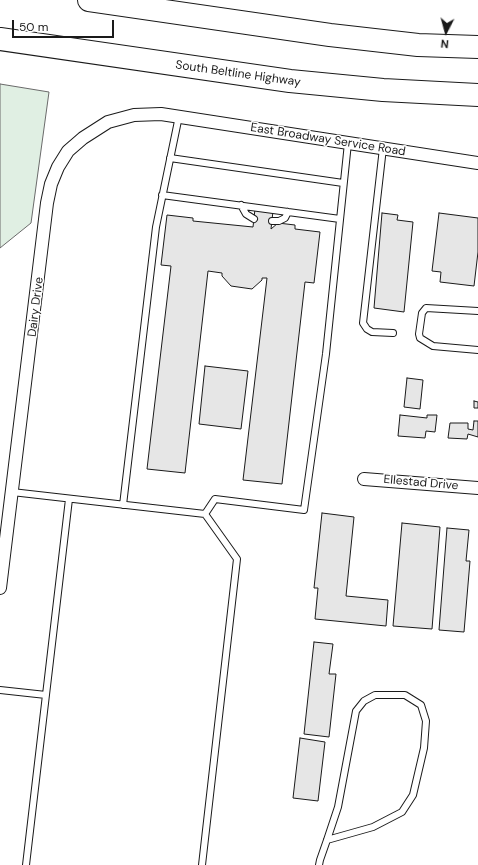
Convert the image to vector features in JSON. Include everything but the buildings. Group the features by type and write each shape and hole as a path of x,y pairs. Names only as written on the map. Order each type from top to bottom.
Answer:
{"highway":[{"path":"89,0 330,35 418,45 478,47"},
{"name":"South Beltline Highway","path":"0,39 296,82 396,91 478,95"}],"street":[{"name":"Dairy Drive","path":"0,588 47,203 51,184 58,167 73,147 100,125 147,114 179,116"},
{"name":"East Broadway Service Road","path":"179,116 478,163"},
{"name":"Ellestad Drive","path":"364,479 478,488"}],"lane":[{"path":"123,505 156,226 179,116"},
{"path":"205,514 215,499 304,510 326,354 348,143"},
{"path":"383,148 363,323 367,329 372,332 393,334"},
{"path":"170,158 343,182"},
{"path":"162,195 340,219"},
{"path":"241,205 246,214 254,219"},
{"path":"272,221 279,221 285,218 288,212"},
{"path":"478,311 426,308 422,313 419,334 420,338 425,343 433,346 478,350"},
{"path":"12,492 205,514 237,559 202,865"},
{"path":"26,865 69,499"},
{"path":"0,690 46,696"},
{"path":"319,865 326,840 338,807 356,711 364,701 375,695 405,695 421,705 426,721 424,748 413,795 402,812 373,827 326,840"}],"green space":[{"path":"0,84 49,92 31,223 0,248"}]}
